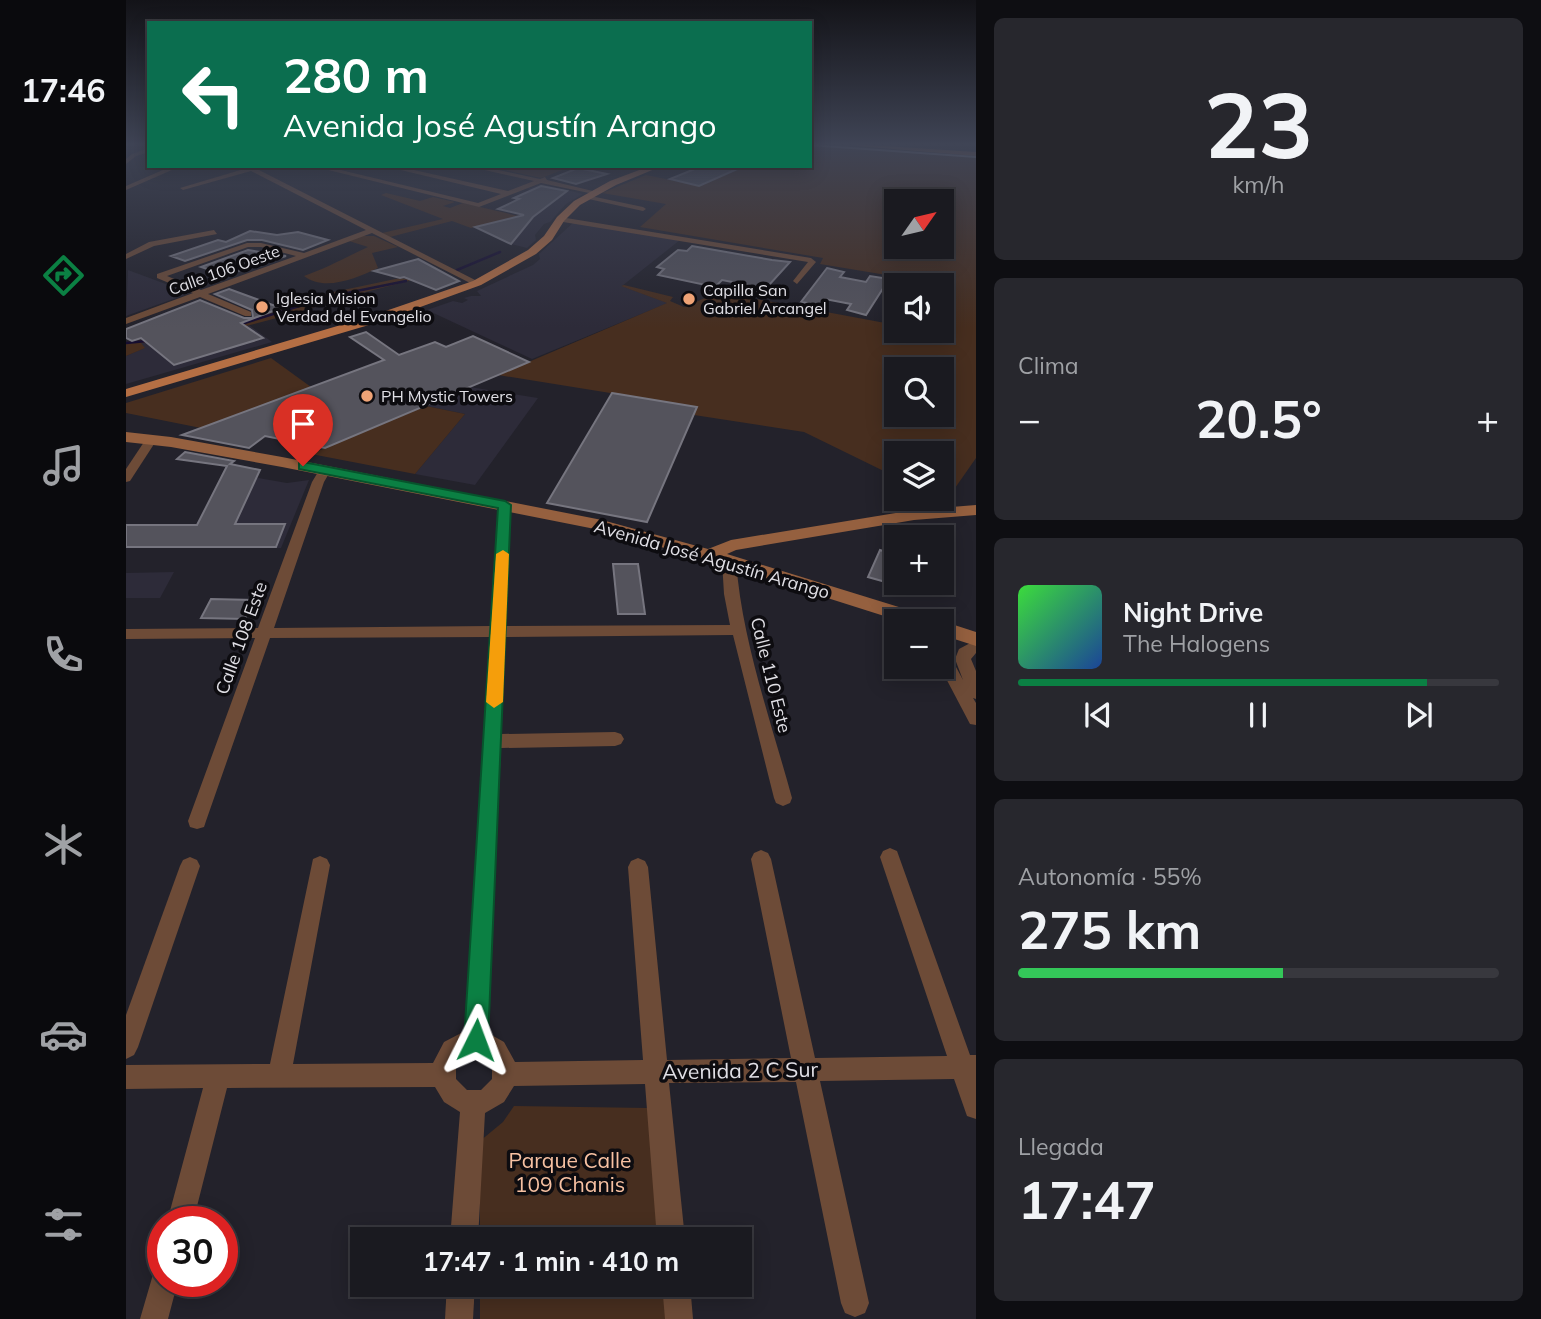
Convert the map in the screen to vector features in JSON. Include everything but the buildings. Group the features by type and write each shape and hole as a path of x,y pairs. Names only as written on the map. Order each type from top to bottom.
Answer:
{"main road":[{"path":"126,396 145,387 339,329 477,283 532,252 548,238 560,219 577,206"},
{"path":"126,387 339,329"},
{"path":"126,396 269,355 339,329"},
{"name":"Avenida José Agustín Arango","path":"126,428 160,436 171,442"},
{"name":"Avenida José Agustín Arango","path":"126,437 171,442 325,470 602,526 720,558 884,610"},
{"path":"720,558 731,545 914,515 976,510"},
{"path":"954,632 976,639"}],"street":[{"path":"325,206 370,231 477,283"},
{"path":"632,206 643,209"},
{"path":"560,219 811,260 797,281"},
{"name":"Calle 106 Oeste","path":"126,321 370,231"},
{"path":"126,257 152,244 214,232"},
{"path":"248,314 159,276 247,245 261,245 304,255"},
{"path":"126,478 150,441"},
{"name":"Calle 108 Este","path":"197,821 318,482 325,470"},
{"path":"476,1040 505,505"},
{"name":"Calle 110 Este","path":"720,558 783,798"},
{"path":"126,634 739,629"},
{"path":"976,646 965,653 963,659 976,693"},
{"path":"954,678 976,719"},
{"path":"492,741 615,739"},
{"path":"890,857 969,1067 976,1107"},
{"path":"761,859 855,1303"},
{"path":"279,1077 320,865"},
{"path":"126,1046 190,866"},
{"path":"638,867 670,1227"},
{"path":"476,1040 485,1042 500,1054 504,1074 494,1095 473,1104 456,1099 446,1084 444,1075 446,1064 457,1047 476,1040"},
{"name":"Avenida 2 C Sur","path":"504,1074 969,1067"},
{"path":"126,1077 444,1075"},
{"path":"184,1206 218,1077"},
{"path":"465,1227 473,1104"},
{"path":"154,1319 160,1297"},
{"path":"459,1319 460,1297"},
{"path":"677,1297 679,1319"}],"shaded area":[{"path":"532,206 565,206 550,222 544,224 535,235 536,240 527,248 511,244 475,227 517,217"},
{"path":"574,222 680,240 622,286 668,303 532,359 427,310 453,301 462,303 468,300 464,298 471,296 481,296 477,291 533,265 540,259 539,254"},
{"path":"128,270 190,293 126,316"},
{"path":"249,325 272,342 126,384 126,356 144,348 139,343 179,341"},
{"path":"470,387 538,398 475,485 415,474 465,414 426,406"},
{"path":"225,472 287,483 309,480 281,548 185,548"},
{"path":"174,572 160,598 126,598 126,573"}],"green space":[{"path":"408,206 444,206 450,208 474,206 518,216 471,228 452,221 390,237 382,233 443,219"},
{"path":"664,206 884,206 884,259 954,259 954,206 976,206 976,458 954,490 954,441 884,441 884,471 804,432 694,415 697,407 498,375 667,303 621,286 624,285 673,297 670,301 684,307 719,292 884,323 884,343 954,343 954,273 884,275 820,264 823,258 640,227"},
{"path":"361,236 374,236 398,247 372,253 378,268 351,279 321,283 304,276 368,247 349,241"},
{"path":"400,278 412,280 246,326 194,337 141,343 145,348 126,356 126,342 173,337 239,318 251,320 329,293"},
{"path":"271,358 311,387 201,428 126,413 126,403"},
{"path":"426,406 465,414 415,474 311,454"},
{"name":"Parque Calle 109 Chanis","path":"514,1106 648,1108 659,1227 480,1227 480,1141 503,1122"},
{"path":"480,1297 665,1297 666,1319 480,1319"}],"waterway":[{"path":"457,270 500,252"},
{"path":"238,325 332,296 406,281"},
{"path":"126,343 147,341"}],"slow traffic":[{"path":"494,702 503,554"}],"place":[{"name":"Capilla San Gabriel Arcangel","path":"689,299"},
{"name":"Iglesia Mision Verdad del Evangelio","path":"262,307"},
{"name":"PH Mystic Towers","path":"367,396"}],"route":[{"path":"303,466 505,505 476,1040"}]}
